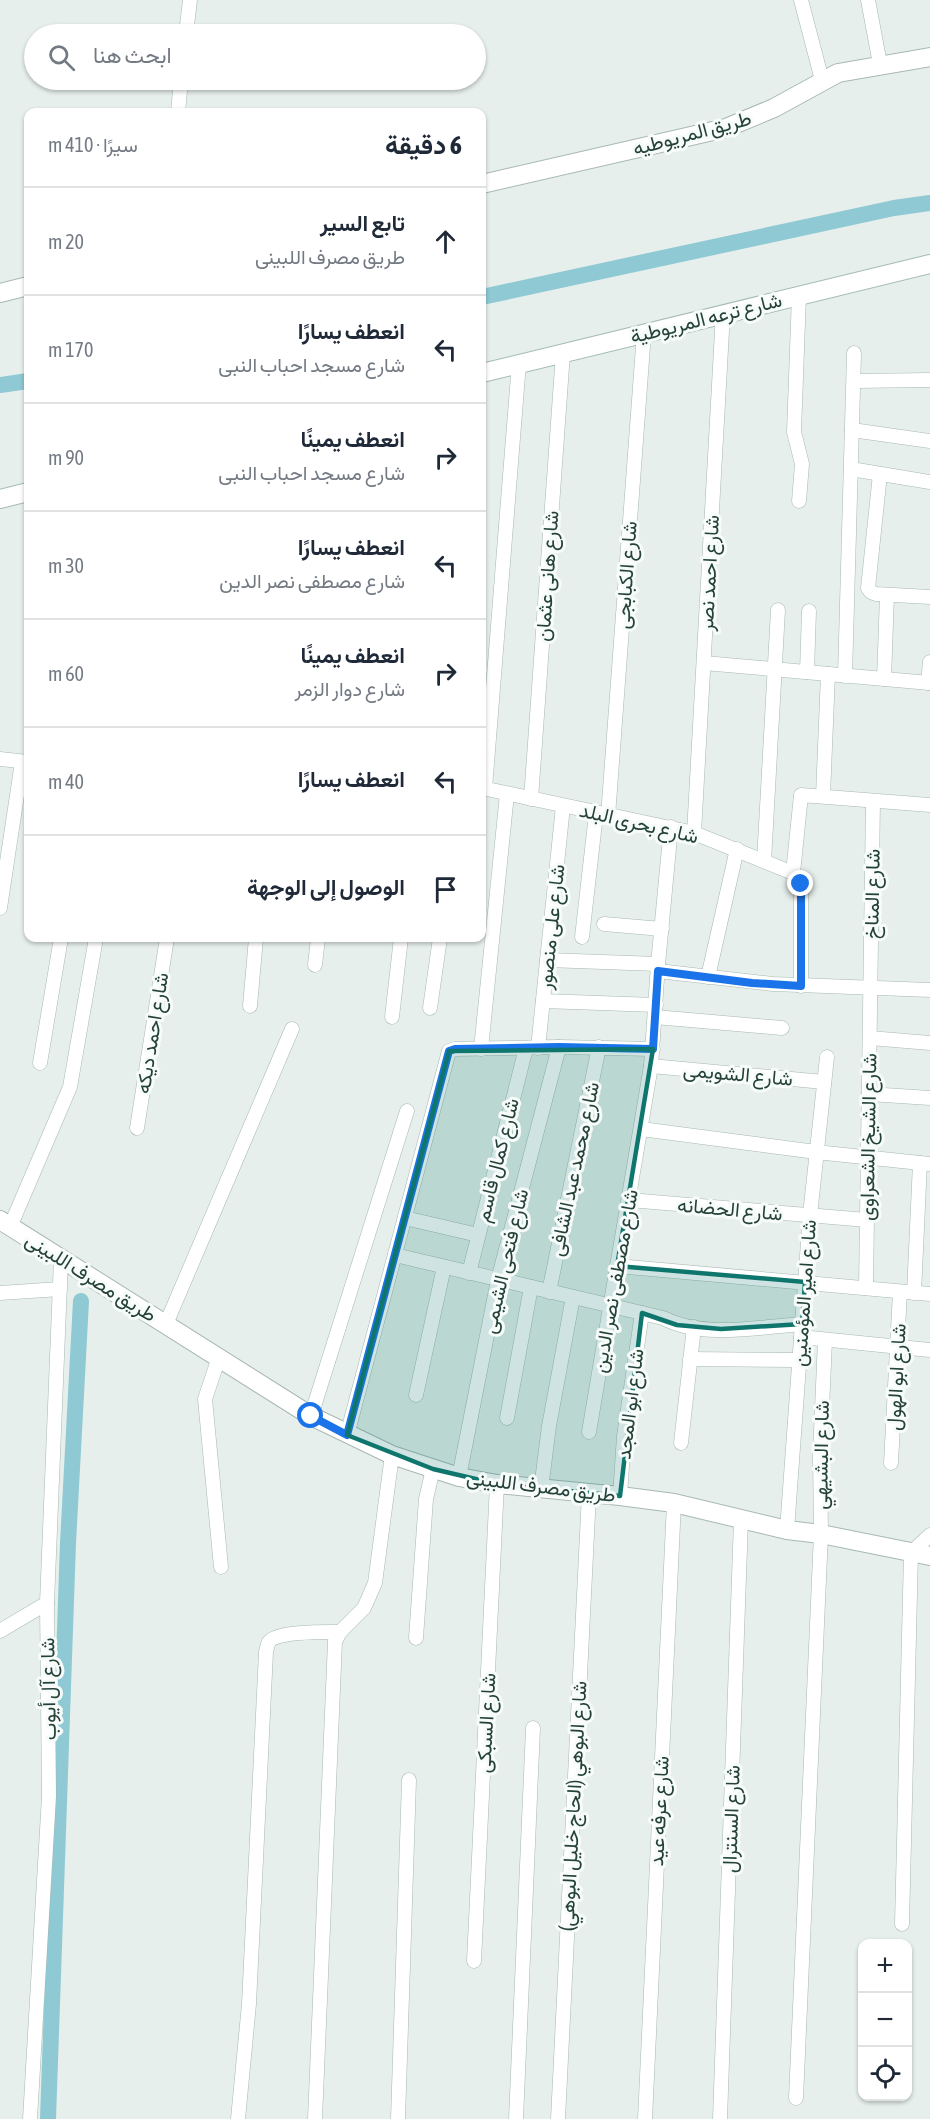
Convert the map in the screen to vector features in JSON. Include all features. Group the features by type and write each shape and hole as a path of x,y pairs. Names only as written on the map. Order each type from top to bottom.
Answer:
{"street":[{"path":"187,24 190,0"},
{"path":"801,0 830,76"},
{"path":"868,0 880,64"},
{"name":"طريق المريوطيه","path":"486,183 726,128 774,108 830,76 880,64 930,57"},
{"path":"178,108 180,90"},
{"name":"شارع ترعه المريوطية","path":"486,372 930,264"},
{"path":"0,293 24,287"},
{"path":"799,296 794,432 801,464 799,501"},
{"name":"شارع احمد نصر","path":"694,833 723,313"},
{"name":"شارع الكبابجى","path":"582,937 602,815 644,333"},
{"name":"شارع هانى عثمان","path":"531,799 563,353"},
{"path":"844,676 854,353"},
{"path":"486,753 519,363"},
{"path":"854,381 930,381"},
{"path":"852,430 930,441"},
{"path":"851,469 930,482"},
{"path":"880,474 869,590 874,594 930,597"},
{"path":"0,500 24,493"},
{"path":"884,679 887,595"},
{"path":"764,861 778,610"},
{"path":"807,672 809,610"},
{"path":"704,663 929,683 930,662"},
{"path":"823,796 828,674"},
{"path":"0,759 24,762"},
{"path":"0,908 24,768"},
{"name":"شارع بحرى البلد","path":"486,789 694,833 793,873"},
{"path":"481,1049 507,794"},
{"path":"801,986 801,884 800,879 793,873 800,796 803,794 930,805"},
{"name":"شارع المناخ","path":"871,987 873,801"},
{"name":"شارع على منصور","path":"532,1048 543,1001 563,806"},
{"name":"شارع مصطفى نصر الدين","path":"589,1432 651,1066 671,827"},
{"path":"708,977 737,849"},
{"path":"604,924 662,929"},
{"path":"40,1062 60,942"},
{"path":"5,1223 70,1087 95,942"},
{"name":"شارع احمد ديكه","path":"137,1128 166,942"},
{"path":"249,1006 256,942"},
{"path":"315,965 318,942"},
{"path":"392,1017 401,942"},
{"path":"430,1008 439,942"},
{"path":"547,960 658,967 752,983 930,990"},
{"name":"شارع الشيخ الشعراوى","path":"866,1288 871,987"},
{"path":"543,1001 655,1011 783,1028"},
{"path":"166,1324 292,1029"},
{"path":"870,1038 930,1043"},
{"path":"347,1435 449,1051 559,1047 653,1049"},
{"name":"شارع فتحى الشيمى","path":"459,1477 498,1280 559,1047"},
{"name":"شارع محمد عبد الشافى","path":"549,1292 599,1047"},
{"name":"شارع كمال قاسم","path":"469,1273 532,1048"},
{"name":"شارع امير المؤمنين","path":"788,1530 810,1215 827,1057"},
{"name":"شارع الشويمى","path":"651,1066 824,1082"},
{"path":"869,1094 930,1098"},
{"path":"311,1416 406,1111"},
{"path":"641,1129 925,1164"},
{"name":"شارع ابو الهول","path":"891,1463 897,1347 925,1164"},
{"name":"شارع الحضانه","path":"629,1200 867,1220"},
{"path":"405,1218 478,1235"},
{"name":"طريق مصرف اللبينى","path":"5,1223 311,1416 392,1455 459,1477 541,1490 674,1503 788,1530 820,1534 930,1557"},
{"path":"395,1255 663,1318 677,1325 727,1329 802,1330 825,1340 930,1350"},
{"name":"شارع آل أيوب","path":"30,2119 49,1796 46,1603 61,1259"},
{"path":"617,1266 930,1294"},
{"path":"416,1395 444,1267"},
{"path":"507,1418 531,1287"},
{"path":"0,1293 60,1289"},
{"path":"541,1490 549,1426 573,1297"},
{"name":"شارع ابو المجد","path":"620,1496 624,1436 642,1313"},
{"path":"681,1443 694,1327"},
{"name":"شارع البشيهي","path":"796,2098 820,1534 820,1455 825,1340"},
{"path":"219,1358 205,1399 221,1567"},
{"path":"690,1359 799,1360"},
{"path":"315,2119 335,1641 340,1632 364,1608 375,1583 392,1455"},
{"path":"416,1638 426,1499 433,1469"},
{"name":"شارع السبكى","path":"474,1962 497,1484"},
{"name":"شارع البوهي (الحاج خليل البوهي)","path":"558,2119 589,1494"},
{"name":"شارع عرفه عيد","path":"645,2119 674,1503"},
{"name":"شارع السنترال","path":"720,2119 741,1520"},
{"path":"902,1924 911,1553 930,1535"},
{"path":"0,1632 46,1603"},
{"path":"238,2119 249,2004 268,1642 274,1637 295,1634 340,1632"},
{"path":"516,2119 533,1728"},
{"path":"398,2119 409,1780"}],"highlighted area":[{"path":"653,1049 617,1266 805,1282 802,1324 721,1329 677,1325 642,1313 620,1496 497,1484 433,1469 347,1435 449,1051"}],"waterway":[{"path":"486,296 894,208 930,203"},
{"path":"0,385 24,382"},
{"path":"48,2119 68,1543 81,1301"}],"route":[{"path":"311,1416 347,1435 449,1051 559,1047 653,1049 658,971 752,983 801,986 801,884"}]}
